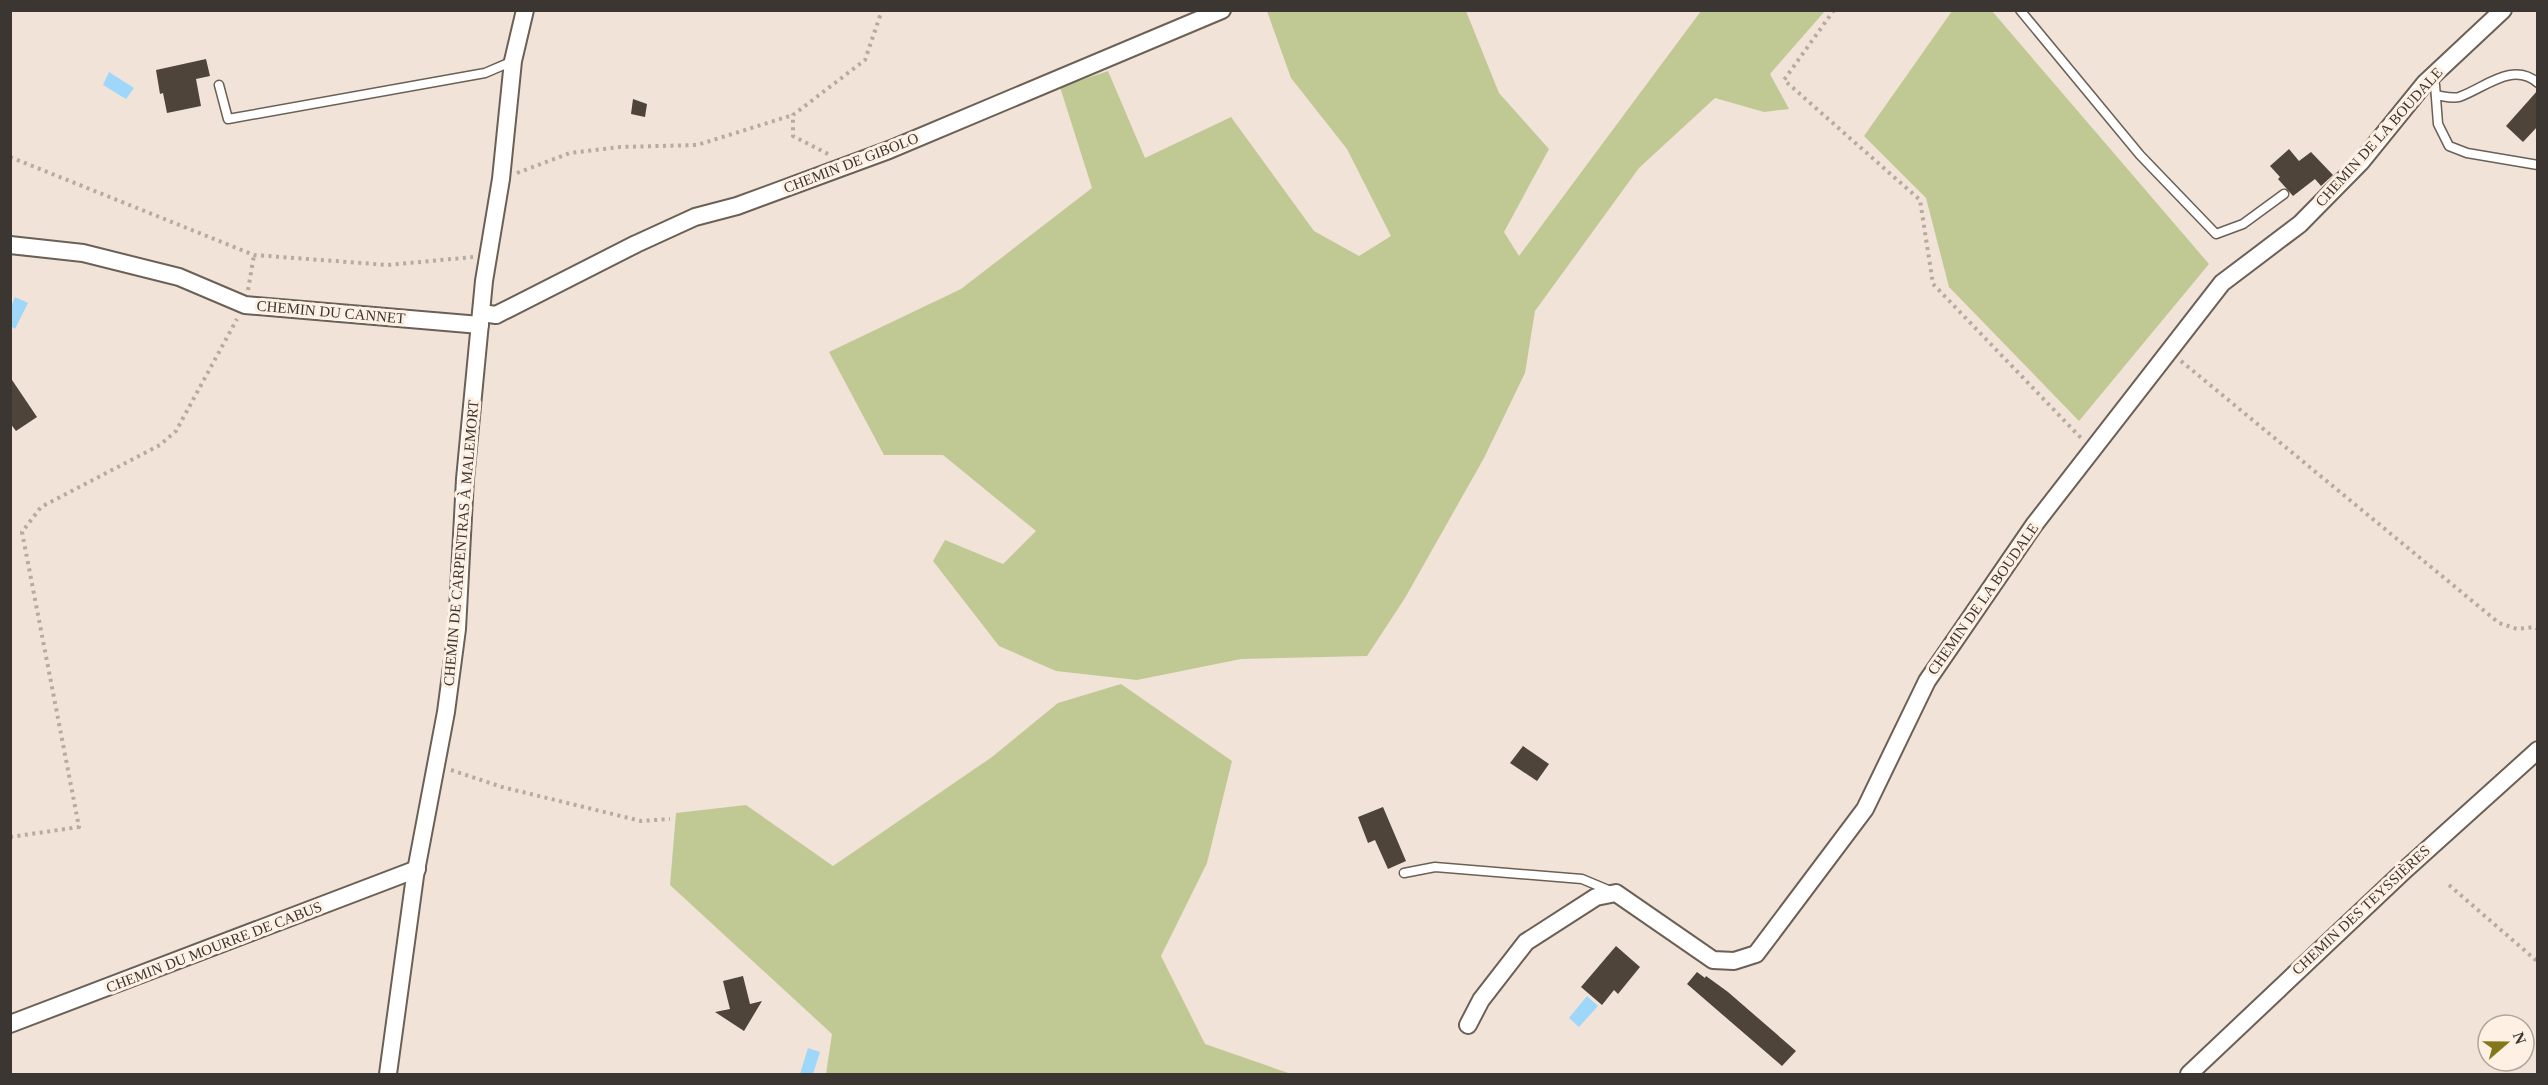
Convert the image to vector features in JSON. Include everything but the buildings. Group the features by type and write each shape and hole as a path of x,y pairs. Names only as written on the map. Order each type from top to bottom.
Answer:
{"street":[{"name":"CHEMIN DE CARPENTRAS À MALEMORT","path":"388,1074 417,869 446,712 457,629 465,479 480,319 501,179 513,61 525,10"},
{"name":"CHEMIN DE GIBOLO","path":"480,319 496,315 636,244 695,217 737,206 850,165 973,116 1222,10"},
{"name":"CHEMIN DE LA BOUDALE","path":"1616,893 1713,960 1734,961 1756,954 1865,809 1927,681 2034,525 2222,282 2300,224 2430,89 2481,29 2503,10"},
{"name":"CHEMIN DU CANNET","path":"10,245 83,253 179,277 245,305 480,319"},
{"name":"CHEMIN DES TEYSSIÈRES","path":"2189,1074 2406,869 2538,750"},
{"name":"CHEMIN DU MOURRE DE CABUS","path":"10,1024 417,869"},
{"path":"1468,1025 1481,1000 1526,942 1596,897 1616,893"}],"lane":[{"path":"2020,10 2140,155 2216,234 2243,224 2284,194"},
{"path":"219,85 228,119 485,74 513,61"},
{"path":"2430,89 2457,98 2507,75 2529,75 2538,83"},
{"path":"2430,89 2438,124 2449,146 2467,153 2538,165"},
{"path":"1404,873 1435,867 1582,879 1616,893"}],"path":[{"path":"501,179 570,153 620,147 697,144 793,115 865,60 882,10"},
{"path":"1834,10 1784,80 1920,200 1933,284 2092,450"},
{"path":"793,115 793,136 850,165"},
{"path":"10,157 254,255 388,265 488,256"},
{"path":"10,837 79,827 22,532 41,507 160,445 176,431 245,305 254,255"},
{"path":"2169,351 2499,623 2517,629 2534,627 2538,629"},
{"path":"436,766 502,787 641,820 670,819"},
{"path":"2449,885 2538,962"}],"green space":[{"path":"1267,11 1466,11 1499,93 1549,149 1504,232 1519,256 1701,11 1825,11 1770,74 1789,109 1764,112 1715,98 1639,168 1535,311 1525,373 1484,458 1405,598 1367,656 1241,659 1137,680 1056,671 999,646 933,561 945,540 1003,564 1036,531 943,455 884,455 829,352 961,289 1092,188 1060,87 1108,71 1145,158 1231,117 1314,231 1359,256 1391,236 1347,149 1291,78"},
{"path":"1952,11 1992,11 2209,264 2079,421 1949,287 1926,198 1864,136"},
{"path":"1121,684 1232,761 1207,863 1161,956 1205,1044 1291,1074 826,1074 832,1034 670,885 676,813 746,805 833,866 992,757 1058,703"}],"water":[{"path":"109,72 134,88 126,99 103,85"},
{"path":"15,297 28,303 15,329 11,326 11,307"},
{"path":"1587,996 1598,1006 1579,1027 1569,1018"},
{"path":"808,1048 820,1052 813,1074 800,1074"}]}
